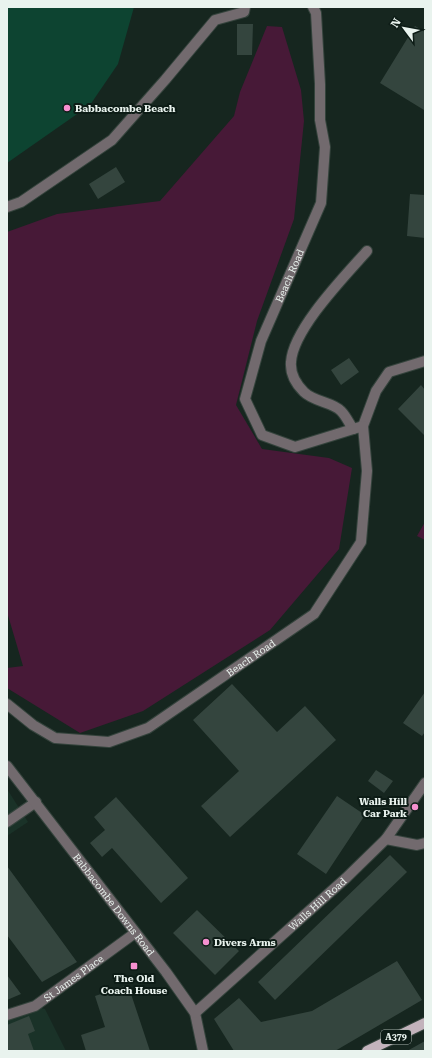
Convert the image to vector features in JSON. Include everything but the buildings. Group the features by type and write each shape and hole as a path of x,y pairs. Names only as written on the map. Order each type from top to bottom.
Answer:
{"main road":[{"name":"A379","path":"367,1051 425,1023"}],"street":[{"path":"7,207 20,202 112,140 215,20 244,12 245,7"},
{"name":"Beach Road","path":"316,9 320,84 320,120 325,147 321,203 262,341 246,399 262,435 295,447 363,426"},
{"path":"7,199 20,202"},
{"path":"353,429 341,410 318,401 304,393 294,380 290,363 295,346 304,328 367,251"},
{"name":"Beach Road","path":"7,704 33,725 55,738 109,742 148,728 314,614 360,542 367,471 363,426 376,391 389,372 425,361"},
{"name":"Babbacombe Downs Road","path":"7,766 166,972 195,1012 203,1051"},
{"name":"Walls Hill Road","path":"195,1012 346,878 386,840 425,783"},
{"path":"7,822 36,802"},
{"path":"386,840 417,845 425,843"},
{"name":"St James Place","path":"7,1015 35,1006 135,933"}],"shaded area":[{"name":"Babbacombe Beach","path":"7,7 134,7 118,64 90,105 7,163"},
{"path":"267,26 282,27 301,90 304,121 294,219 257,321 236,405 262,449 329,458 352,468 339,549 270,630 143,711 80,733 7,688 7,668 23,666 7,612 7,232 57,214 160,201 234,116 240,92"},
{"path":"425,522 425,540 417,536"},
{"path":"7,789 28,822 7,836"},
{"path":"35,1006 45,1009 66,1051 7,1051 7,1015"}],"place":[{"name":"Babbacombe Beach","path":"67,108"},
{"name":"Walls Hill Car Park","path":"415,807"},
{"name":"Divers Arms","path":"206,942"},
{"name":"The Old Coach House","path":"134,966"}]}
